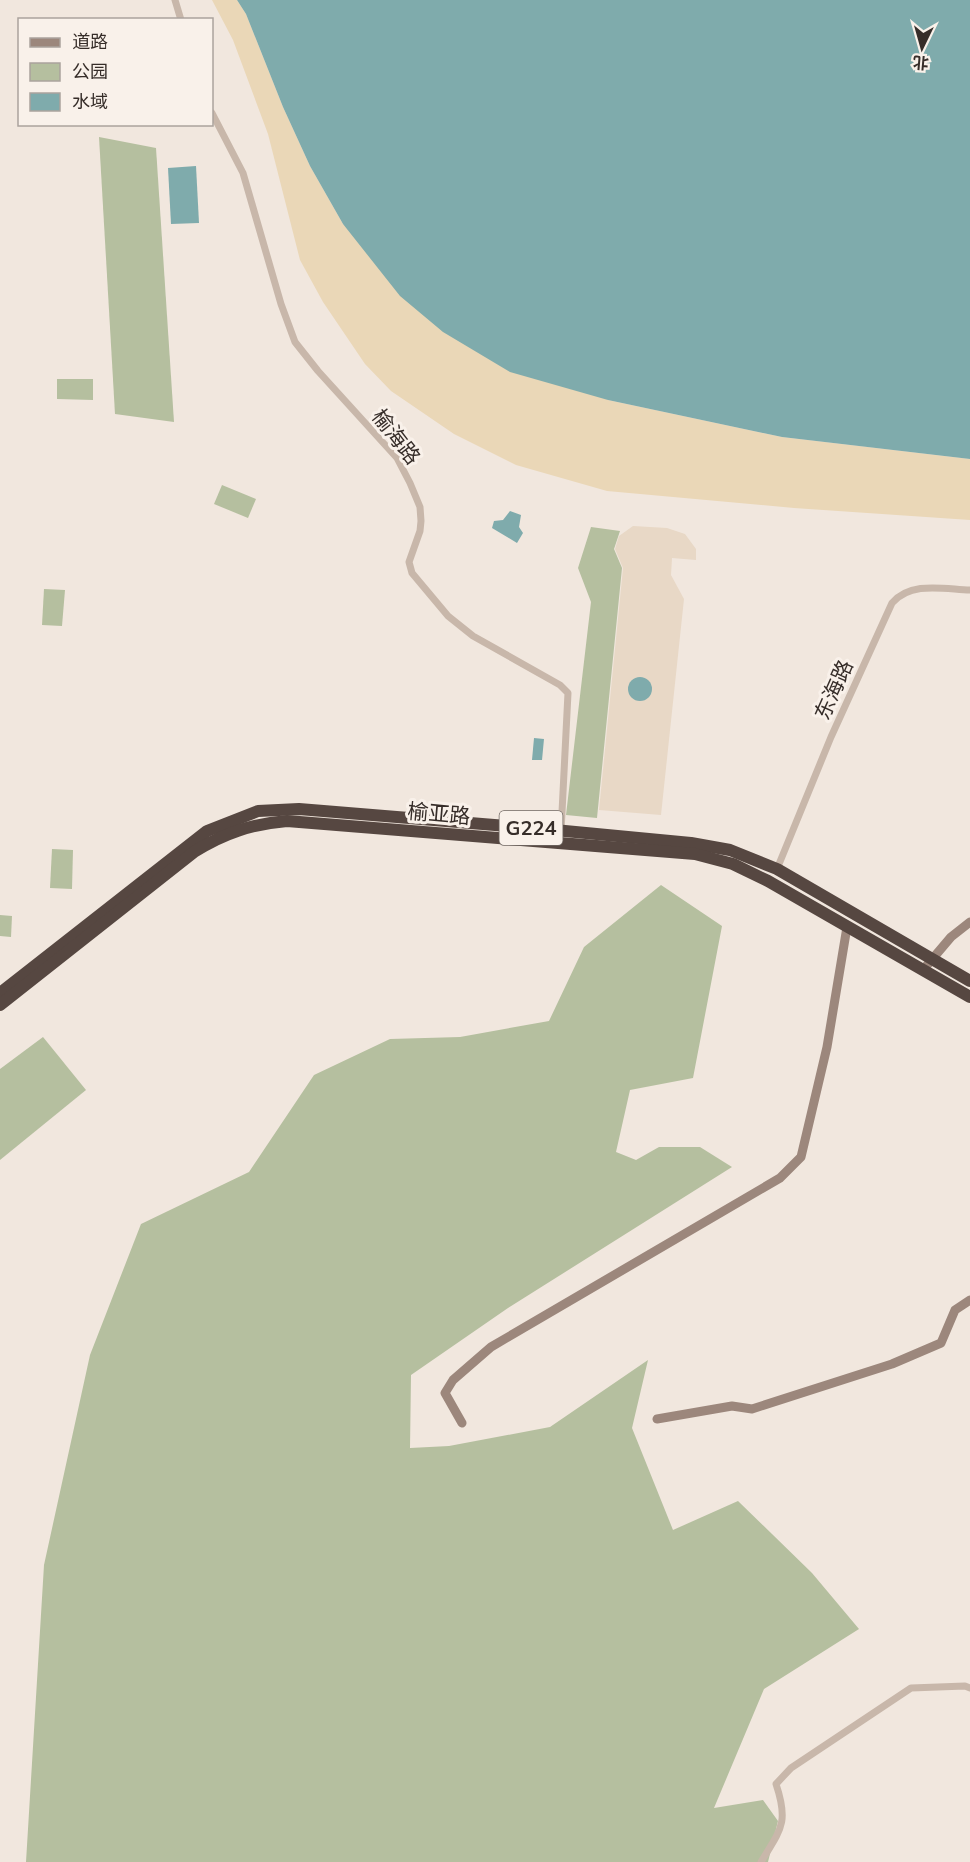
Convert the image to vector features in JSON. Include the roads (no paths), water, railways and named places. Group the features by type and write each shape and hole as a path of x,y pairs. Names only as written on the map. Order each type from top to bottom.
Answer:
{"highway":[{"name":"榆亚路","path":"0,993 207,831 258,811 299,809 561,837 695,854 733,864 970,998"},
{"name":"榆亚路","path":"0,1005 194,852 215,839 258,824 287,820 691,843 730,850 777,869 970,981"}],"street":[{"path":"175,0 180,18"},
{"name":"榆海路","path":"213,115 243,173 281,304 296,342 318,371 397,458 410,483 421,521 420,531 409,562 412,573 448,616 473,636 560,685 568,693 561,837"},
{"name":"东海路","path":"777,869 831,737 892,603 900,593 912,589 970,590"},
{"path":"923,970 951,937 970,922"},
{"path":"462,1423 445,1393 453,1380 491,1347 780,1178 801,1157 827,1047 847,927"},
{"path":"657,1419 732,1406 752,1409 892,1364 941,1343 955,1310 970,1300"},
{"path":"761,1862 779,1832 785,1810 776,1784 791,1768 911,1688 965,1686 970,1688"}],"water":[{"path":"237,0 970,0 970,459 782,437 608,400 510,372 443,332 400,296 343,224 310,166 283,107 246,14"},
{"path":"196,166 199,223 171,224 168,168"},
{"path":"510,511 521,515 519,527 523,533 517,543 492,528 494,521 503,520"},
{"path":"640,677 645,678 651,684 651,694 645,700 640,701 635,700 629,694 628,689 629,684 635,678"},
{"path":"534,738 544,739 542,760 532,760"}]}
